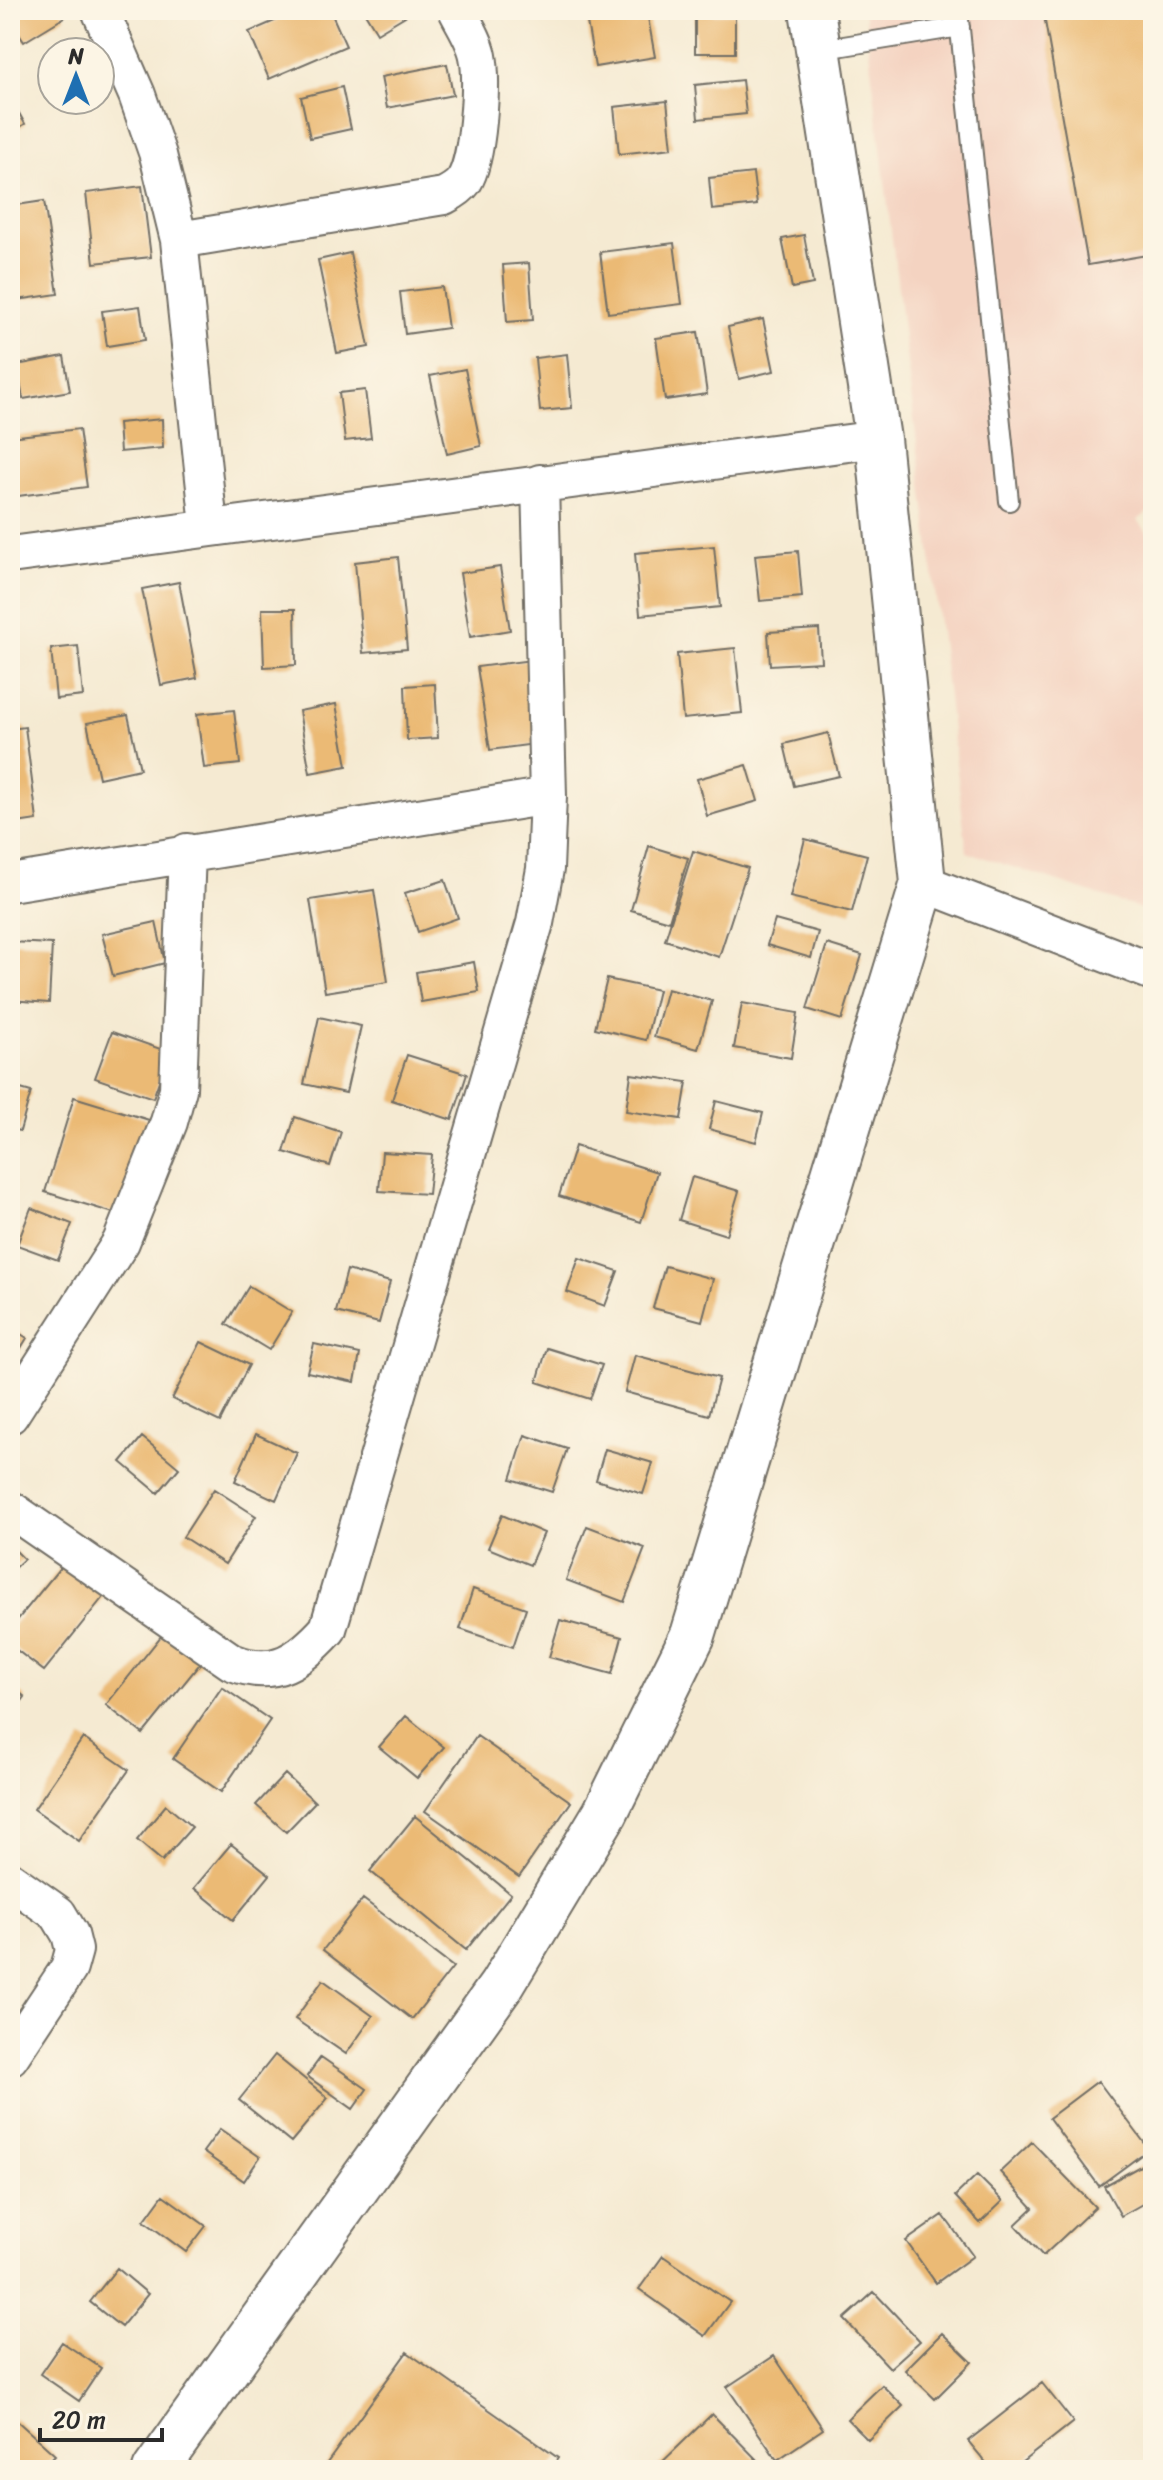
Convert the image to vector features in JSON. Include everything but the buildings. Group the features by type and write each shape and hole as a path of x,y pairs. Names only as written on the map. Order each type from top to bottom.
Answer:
{"street":[{"path":"100,10 137,95 158,155 179,240 209,526"},
{"path":"179,240 444,196 456,189 465,180 472,157 479,100 478,57 457,10"},
{"path":"155,2470 501,1986 605,1813 656,1716 693,1635 923,883 878,439 815,30"},
{"path":"10,555 878,439"},
{"path":"10,1509 232,1662 254,1671 290,1663 310,1649 328,1629 535,923 545,869 548,796 540,483"},
{"path":"10,883 548,796"},
{"path":"10,1415 121,1242 169,1122 178,1089 187,852"},
{"path":"923,883 1153,972"},
{"path":"10,1880 58,1914 70,1934 74,1950 69,1968 10,2057"}],"lane":[{"path":"815,30 959,18 1009,501"}],"shaded area":[{"path":"864,10 1153,10 1153,508 1138,520 1153,540 1153,913 967,852"}]}
